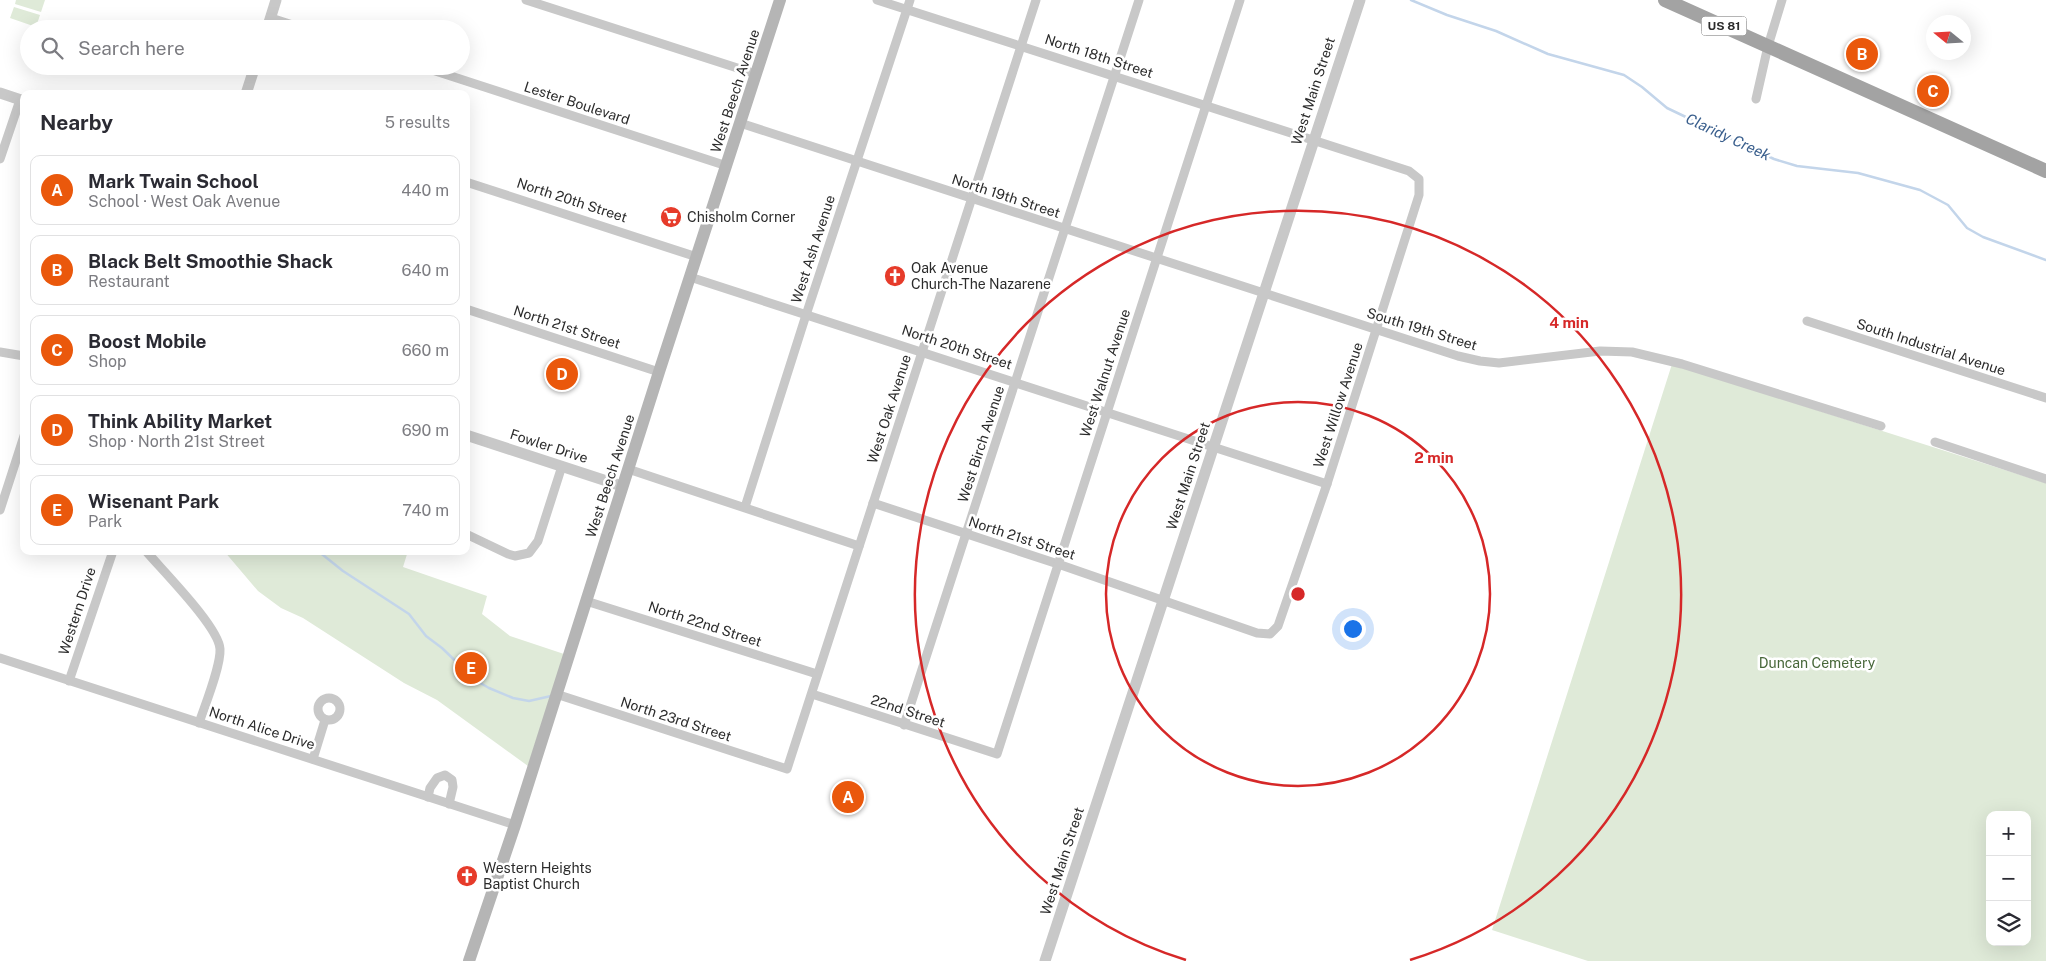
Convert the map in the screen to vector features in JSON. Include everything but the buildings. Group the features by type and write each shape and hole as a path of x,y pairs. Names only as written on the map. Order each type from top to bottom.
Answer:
{"main road":[{"name":"West Beech Avenue","path":"469,961 515,825 622,486 780,0"},
{"name":"US 81","path":"1665,0 1682,3 1768,46 2046,171"}],"street":[{"path":"270,20 276,0"},
{"path":"526,0 756,74"},
{"name":"North 18th Street","path":"877,0 1313,139 1409,171 1418,179"},
{"name":"West Ash Avenue","path":"745,507 910,0"},
{"name":"West Oak Avenue","path":"787,769 1036,0"},
{"name":"West Birch Avenue","path":"904,725 1139,0"},
{"name":"West Walnut Avenue","path":"997,754 1240,0"},
{"name":"West Main Street","path":"1046,961 1313,139 1360,0"},
{"path":"1756,100 1768,46 1782,0"},
{"path":"247,90 252,75"},
{"name":"Lester Boulevard","path":"448,75 726,166"},
{"path":"0,93 20,99"},
{"path":"0,160 20,105"},
{"name":"North 19th Street","path":"740,123 1156,259 1264,292"},
{"name":"West Willow Avenue","path":"1270,634 1278,626 1327,484 1420,195 1418,179"},
{"name":"North 20th Street","path":"470,183 697,257"},
{"name":"North 20th Street","path":"690,276 1327,484"},
{"name":"South 19th Street","path":"1264,292 1458,356 1480,361 1521,361 1600,351 1632,352 1666,359 1881,426"},
{"name":"North 21st Street","path":"470,310 659,372"},
{"name":"South Industrial Avenue","path":"1807,321 2046,398"},
{"path":"0,352 20,355"},
{"name":"Fowler Drive","path":"470,436 622,486"},
{"path":"1935,442 2046,479"},
{"path":"0,510 20,448"},
{"path":"470,536 508,554 516,556 529,554 538,541 562,466"},
{"path":"628,469 860,546"},
{"name":"North 21st Street","path":"873,504 1058,564 1257,633 1270,634"},
{"name":"Western Drive","path":"69,681 111,555"},
{"path":"149,555 208,624 218,641 219,657 199,722"},
{"name":"North 22nd Street","path":"586,601 817,674"},
{"name":"North Alice Drive","path":"0,658 515,825"},
{"name":"North 23rd Street","path":"556,694 787,769"},
{"name":"22nd Street","path":"812,694 997,754"},
{"path":"312,759 325,720"},
{"path":"428,797 435,780 441,775 445,775 452,780 453,787 450,804"}],"green space":[{"path":"16,0 45,0 41,12 15,4"},
{"path":"14,7 40,15 38,20 20,21 10,18"},
{"name":"Duncan Cemetery","path":"1672,364 2046,483 2046,961 1588,961 1492,930"},
{"path":"227,555 407,555 403,567 487,596 482,614 510,636 564,654 528,766 437,700 404,683 303,618 281,608 258,591"}],"waterway":[{"name":"Claridy Creek","path":"1411,0 1447,15 1496,31 1548,54 1624,75 1667,108 1774,159 1797,166 1858,173 1920,190 1948,205 1967,228 1983,237 2046,260"},
{"path":"323,555 343,571 409,614 426,636 442,648 475,680 513,698 529,701 551,696"}],"place":[{"name":"Black Belt Smoothie Shack","path":"1862,54"},
{"name":"Boost Mobile","path":"1933,91"},
{"name":"Chisholm Corner","path":"671,217"},
{"name":"Oak Avenue Church-The Nazarene","path":"895,276"},
{"name":"Think Ability Market","path":"562,374"},
{"name":"Wisenant Park","path":"471,668"},
{"name":"Mark Twain School","path":"848,797"},
{"name":"Western Heights Baptist Church","path":"467,876"}]}
